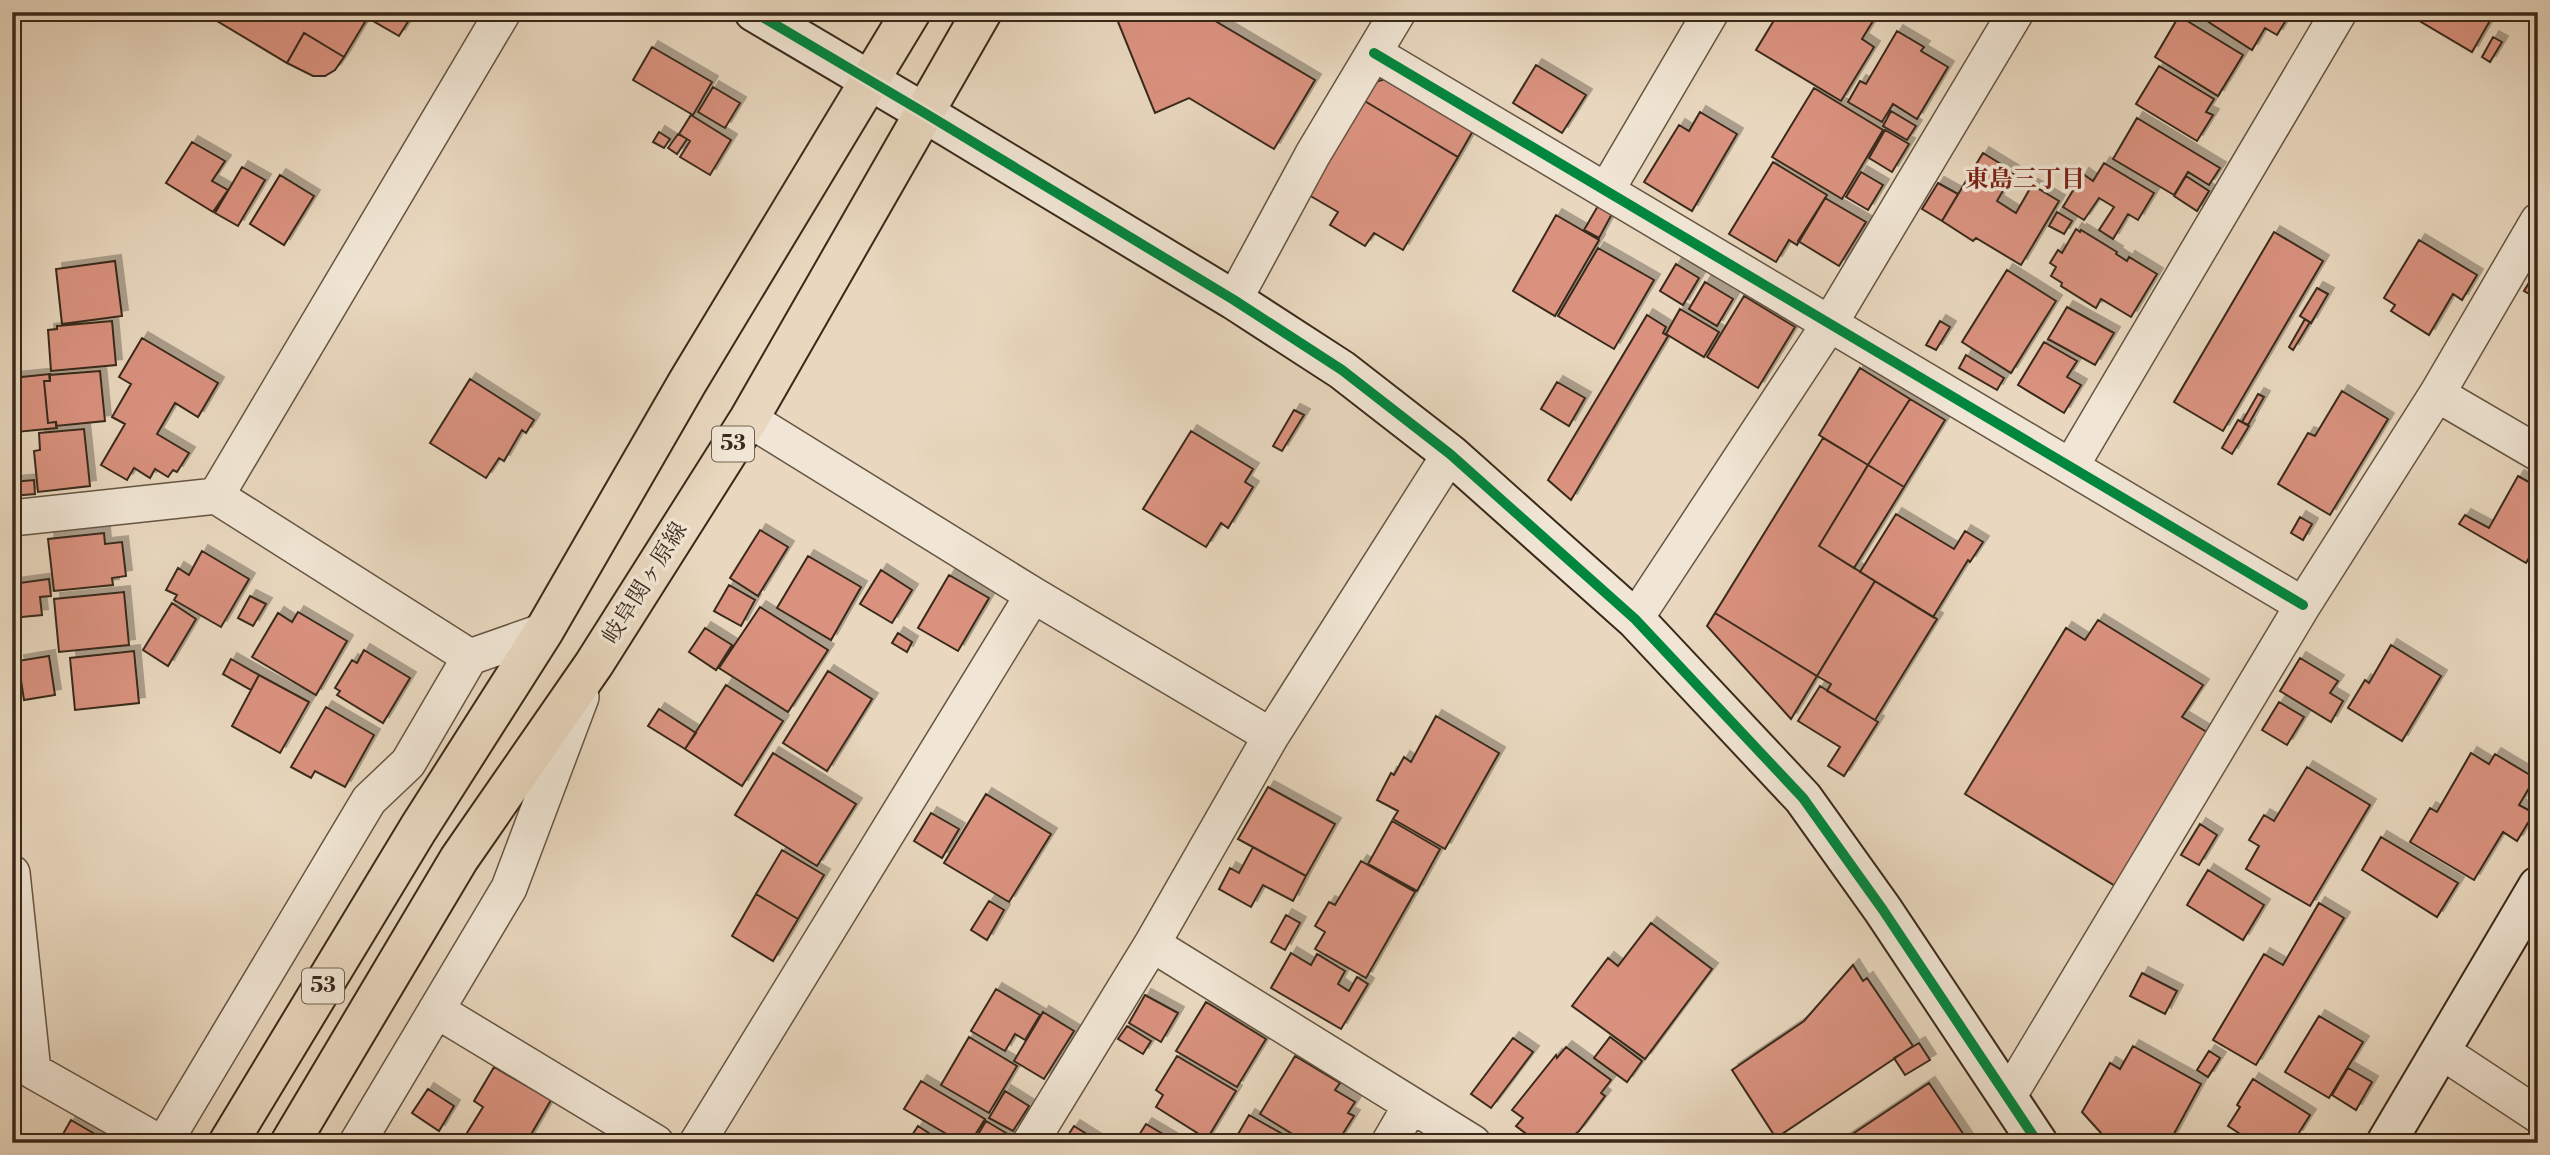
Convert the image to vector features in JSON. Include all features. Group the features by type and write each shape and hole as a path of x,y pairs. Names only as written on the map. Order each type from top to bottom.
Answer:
{"main road":[{"name":"53","path":"228,1143 418,829 544,631 687,383 911,12"},
{"name":"岐阜関ヶ原線","path":"290,1143 459,859 594,664 749,419 982,12"}],"street":[{"path":"216,496 503,12"},
{"path":"754,12 1234,300 1342,370 1451,454 1635,619 1803,798 1883,910 2038,1143"},
{"path":"1234,300 1313,154 1398,12"},
{"path":"1606,191 1712,12"},
{"path":"1635,619 1830,323 2016,12"},
{"path":"2071,466 2339,12"},
{"path":"1374,53 2303,605"},
{"path":"2008,1097 2303,605 2437,394 2538,221"},
{"path":"2437,394 2538,453"},
{"path":"749,419 1033,595 1270,736"},
{"path":"1030,1143 1152,944 1270,736 1451,454"},
{"path":"12,518 216,496 470,657"},
{"path":"697,1143 1033,595"},
{"path":"12,873 33,1071 162,1143 369,800 408,763 470,657 544,631"},
{"path":"357,1143 509,888 594,664"},
{"path":"2386,1143 2538,886"},
{"path":"1152,944 1473,1143"},
{"path":"436,1010 656,1143"},
{"path":"2441,1051 2538,1115"},
{"path":"1389,1143 1411,1105"}],"building":[{"path":"202,12 371,12 344,57 304,33 287,63"},
{"path":"371,12 414,12 399,36 368,18"},
{"path":"1114,12 1200,12 1315,80 1274,149 1189,98 1155,113"},
{"path":"1779,12 1788,17 1791,12 1870,12 1876,16 1862,39 1874,47 1841,101 1756,50"},
{"path":"2193,12 2291,12 2277,35 2265,28 2252,50"},
{"path":"2414,12 2495,12 2472,52 2411,16"},
{"path":"2179,16 2243,55 2218,96 2155,57"},
{"path":"1897,31 1924,47 1921,51 1948,67 1917,119 1893,104 1882,122 1848,102 1860,81 1866,84"},
{"path":"304,33 344,57 335,70 325,76 313,76 287,63"},
{"path":"2493,37 2502,42 2490,62 2482,57"},
{"path":"652,47 712,82 693,115 633,80"},
{"path":"1536,65 1586,95 1562,133 1513,103"},
{"path":"2159,66 2214,99 2206,112 2213,115 2197,141 2136,104"},
{"path":"1389,78 1474,129 1458,157 1363,100 1375,82"},
{"path":"713,87 740,103 725,128 698,112"},
{"path":"1814,88 1883,130 1842,199 1772,157"},
{"path":"1363,100 1458,157 1403,250 1374,233 1365,246 1330,225 1338,212 1307,194"},
{"path":"1891,111 1916,126 1907,140 1883,126"},
{"path":"1700,112 1737,134 1692,211 1644,182 1679,125 1689,131"},
{"path":"691,115 731,140 710,175 680,157 690,141 679,134"},
{"path":"2137,118 2220,168 2209,185 2188,172 2174,195 2113,159"},
{"path":"1885,130 1909,144 1892,172 1869,158"},
{"path":"659,132 670,139 664,148 653,142"},
{"path":"678,134 687,139 677,154 668,148"},
{"path":"192,142 225,161 212,181 228,190 213,212 166,183"},
{"path":"1983,153 2014,172 1997,201 2016,213 2032,185 2059,201 2021,265 1976,238 1973,241 1942,221"},
{"path":"1773,162 1827,195 1797,245 1789,240 1776,262 1729,234"},
{"path":"2104,163 2154,193 2138,220 2128,214 2113,239 2099,230 2114,207 2099,198 2084,220 2063,207 2083,174 2093,181"},
{"path":"242,167 265,180 238,226 215,213"},
{"path":"1861,172 1883,185 1868,210 1846,197"},
{"path":"280,175 314,196 284,245 250,224"},
{"path":"2186,176 2209,191 2197,211 2174,196"},
{"path":"1938,183 1958,194 1942,221 1922,209"},
{"path":"1825,198 1866,222 1839,266 1798,241"},
{"path":"1599,204 1613,212 1599,238 1584,230"},
{"path":"2057,212 2072,221 2064,234 2049,226"},
{"path":"1556,215 1599,240 1555,316 1513,291"},
{"path":"2076,229 2117,252 2116,254 2127,261 2129,257 2157,274 2131,317 2101,299 2096,308 2061,286 2062,283 2051,276 2056,267 2050,263 2058,250 2062,253"},
{"path":"2274,232 2323,261 2223,431 2174,402"},
{"path":"2419,240 2477,275 2462,300 2453,294 2429,335 2391,311 2395,305 2384,298"},
{"path":"1598,248 1654,280 1614,349 1558,316"},
{"path":"115,261 122,316 62,324 56,269"},
{"path":"1676,264 1699,278 1683,305 1660,291"},
{"path":"2538,268 2538,299 2524,291"},
{"path":"2007,270 2056,301 2011,373 1962,342"},
{"path":"1705,282 1733,299 1717,326 1689,309"},
{"path":"2317,288 2328,294 2311,323 2300,316"},
{"path":"1744,296 1795,327 1758,388 1707,357"},
{"path":"2067,307 2114,333 2095,365 2048,339"},
{"path":"1680,309 1719,332 1704,357 1666,334"},
{"path":"1647,315 1666,327 1663,333 1668,336 1571,500 1548,480"},
{"path":"2305,319 2310,322 2293,350 2289,347"},
{"path":"112,321 116,365 51,371 48,330 57,329 57,326"},
{"path":"1940,321 1950,327 1936,350 1926,345"},
{"path":"142,338 218,383 198,417 175,403 157,434 189,453 177,472 173,470 168,477 155,469 150,478 134,468 127,480 101,465 125,424 112,417 131,384 119,377"},
{"path":"2044,342 2077,361 2067,377 2081,385 2064,413 2018,385"},
{"path":"1966,355 2004,378 1997,390 1959,368"},
{"path":"1860,368 1910,399 1868,465 1819,435"},
{"path":"100,371 105,421 56,426 56,422 48,423 44,381 50,381 49,375"},
{"path":"50,374 50,381 44,381 48,423 56,422 57,428 16,432 12,378"},
{"path":"470,379 534,420 526,433 522,430 504,461 499,458 486,478 430,443"},
{"path":"1557,382 1585,398 1569,426 1541,409"},
{"path":"2342,391 2388,419 2330,515 2278,484 2308,433 2315,436"},
{"path":"2258,394 2264,397 2248,425 2242,422"},
{"path":"1910,399 1945,420 1904,487 1868,465"},
{"path":"1294,410 1304,415 1282,451 1273,446"},
{"path":"2238,420 2249,426 2232,454 2222,448"},
{"path":"84,429 90,486 38,492 34,451 40,450 39,433"},
{"path":"1191,431 1253,469 1245,482 1253,487 1228,528 1221,523 1206,547 1143,509"},
{"path":"1823,438 1868,465 1819,546 1875,581 1817,676 1715,613"},
{"path":"1868,465 1904,487 1854,568 1819,546"},
{"path":"2518,476 2538,487 2538,543 2526,563 2459,524 2465,515 2489,528"},
{"path":"34,480 35,494 12,496 12,482"},
{"path":"1896,514 1954,549 1965,531 1983,542 1970,562 1968,560 1933,617 1860,572"},
{"path":"2300,517 2312,524 2303,540 2291,533"},
{"path":"760,530 788,547 758,596 730,578"},
{"path":"104,533 105,544 122,542 126,576 112,578 113,585 54,591 48,539"},
{"path":"202,551 249,579 221,627 174,600 177,595 166,590 178,568 189,575"},
{"path":"808,556 861,587 831,640 777,608"},
{"path":"881,570 912,590 892,623 860,604"},
{"path":"949,575 989,598 958,651 918,628"},
{"path":"49,579 51,596 40,597 42,615 12,618 12,584"},
{"path":"1875,581 1937,619 1875,720 1827,691 1831,684 1817,676"},
{"path":"729,585 755,600 741,626 714,611"},
{"path":"124,592 129,645 59,652 54,599"},
{"path":"250,596 266,604 253,626 238,618"},
{"path":"172,603 196,619 168,666 143,650"},
{"path":"760,607 828,650 788,712 719,668"},
{"path":"298,612 347,641 316,695 252,657 278,613 292,622"},
{"path":"1715,613 1817,676 1791,719 1707,626"},
{"path":"2098,620 2203,685 2182,717 2210,734 2117,887 1965,794 2066,628 2085,640"},
{"path":"705,628 732,645 716,670 689,652"},
{"path":"898,633 912,642 907,652 892,643"},
{"path":"2391,645 2441,676 2402,741 2348,708 2365,680 2369,683"},
{"path":"364,650 410,678 383,723 337,695 340,691 335,688 352,660 357,663"},
{"path":"134,651 139,703 75,710 70,658"},
{"path":"49,656 55,695 24,700 18,661"},
{"path":"2300,658 2338,681 2330,693 2343,701 2331,722 2280,691"},
{"path":"231,659 259,675 251,690 223,674"},
{"path":"828,671 872,699 827,771 783,743"},
{"path":"259,675 309,702 280,753 232,726"},
{"path":"726,685 783,721 742,786 685,749"},
{"path":"1820,686 1878,722 1844,776 1828,766 1840,747 1798,721"},
{"path":"2279,702 2304,717 2287,745 2262,730"},
{"path":"326,707 374,735 345,787 315,771 311,778 291,767"},
{"path":"659,709 696,733 685,749 648,726"},
{"path":"1436,716 1499,753 1445,849 1393,819 1398,811 1377,800 1391,773 1394,775 1404,757 1411,762"},
{"path":"773,753 856,804 817,866 735,815"},
{"path":"2471,753 2489,764 2495,754 2535,778 2519,805 2534,813 2517,841 2503,832 2474,880 2410,842 2430,808 2437,812"},
{"path":"2307,767 2370,805 2310,906 2246,869 2259,846 2249,840 2264,815 2274,821"},
{"path":"1268,787 1335,824 1306,876 1238,839"},
{"path":"986,794 1051,834 1009,902 944,863"},
{"path":"931,813 959,829 942,858 914,841"},
{"path":"1392,821 1440,849 1417,891 1368,864"},
{"path":"2200,824 2217,835 2199,865 2181,855"},
{"path":"2381,837 2458,883 2437,917 2362,870"},
{"path":"1253,847 1306,876 1293,901 1263,885 1251,907 1219,889 1230,868 1239,873"},
{"path":"782,850 824,875 798,919 756,894"},
{"path":"1361,861 1415,892 1366,978 1315,949 1325,932 1315,926 1329,902 1335,905"},
{"path":"2208,870 2264,905 2243,940 2187,905"},
{"path":"756,894 798,919 773,961 732,936"},
{"path":"989,901 1004,910 987,940 971,930"},
{"path":"2319,903 2344,918 2256,1065 2213,1040 2264,954 2283,965"},
{"path":"1286,915 1300,923 1285,950 1271,942"},
{"path":"1651,923 1712,969 1645,1059 1572,1006 1608,958 1618,966"},
{"path":"1291,953 1311,965 1317,954 1345,971 1338,984 1349,991 1357,977 1368,984 1341,1029 1271,988"},
{"path":"1853,965 1863,981 1867,978 1913,1046 1776,1138 1732,1070 1804,1021"},
{"path":"2142,973 2177,991 2165,1014 2130,996"},
{"path":"996,989 1040,1015 1025,1040 1015,1034 1005,1051 971,1031"},
{"path":"1145,995 1178,1013 1161,1042 1129,1023"},
{"path":"1206,1002 1266,1039 1237,1087 1176,1051"},
{"path":"1043,1012 1074,1031 1044,1079 1014,1061"},
{"path":"2319,1016 2363,1042 2329,1098 2285,1072"},
{"path":"1127,1026 1151,1041 1143,1054 1118,1039"},
{"path":"969,1037 1017,1066 989,1113 941,1085"},
{"path":"1610,1037 1642,1061 1627,1082 1594,1058"},
{"path":"1513,1038 1533,1052 1491,1108 1471,1094"},
{"path":"1919,1043 1930,1060 1905,1075 1894,1058"},
{"path":"2133,1046 2201,1084 2169,1143 2110,1143 2082,1112 2110,1063 2120,1069"},
{"path":"1566,1047 1611,1080 1601,1093 1605,1096 1579,1131 1564,1143 1556,1143 1548,1137 1544,1143 1538,1143 1516,1126 1523,1118 1512,1110 1556,1055 1557,1058"},
{"path":"2209,1051 2220,1058 2208,1077 2197,1070"},
{"path":"1177,1056 1236,1091 1207,1139 1156,1107 1163,1095 1156,1090"},
{"path":"1295,1056 1340,1083 1335,1090 1355,1102 1348,1113 1354,1116 1337,1143 1307,1143 1260,1114"},
{"path":"494,1067 551,1100 526,1143 462,1141 483,1107 474,1101"},
{"path":"2348,1068 2372,1082 2356,1110 2332,1095"},
{"path":"2253,1079 2310,1115 2297,1136 2295,1134 2289,1143 2254,1143 2228,1126"},
{"path":"921,1081 985,1119 970,1143 962,1143 904,1109"},
{"path":"1929,1083 1968,1141 1839,1143"},
{"path":"428,1089 454,1106 439,1131 412,1113"},
{"path":"1005,1091 1029,1106 1013,1131 989,1118"},
{"path":"1249,1115 1286,1136 1283,1140 1288,1143 1233,1143"},
{"path":"71,1120 110,1143 58,1143"},
{"path":"986,1121 1011,1136 1007,1143 973,1143"},
{"path":"1146,1124 1178,1143 1134,1143"},
{"path":"918,1126 944,1143 907,1143"},
{"path":"1074,1126 1101,1143 1063,1143"}],"cycle path":[{"path":"754,12 1234,300 1342,370 1450,454 1635,619 1803,798 1883,910 2038,1143"},
{"path":"1374,53 2303,605"}],"district":[{"name":"東島三丁目","path":"2025,180"}]}
